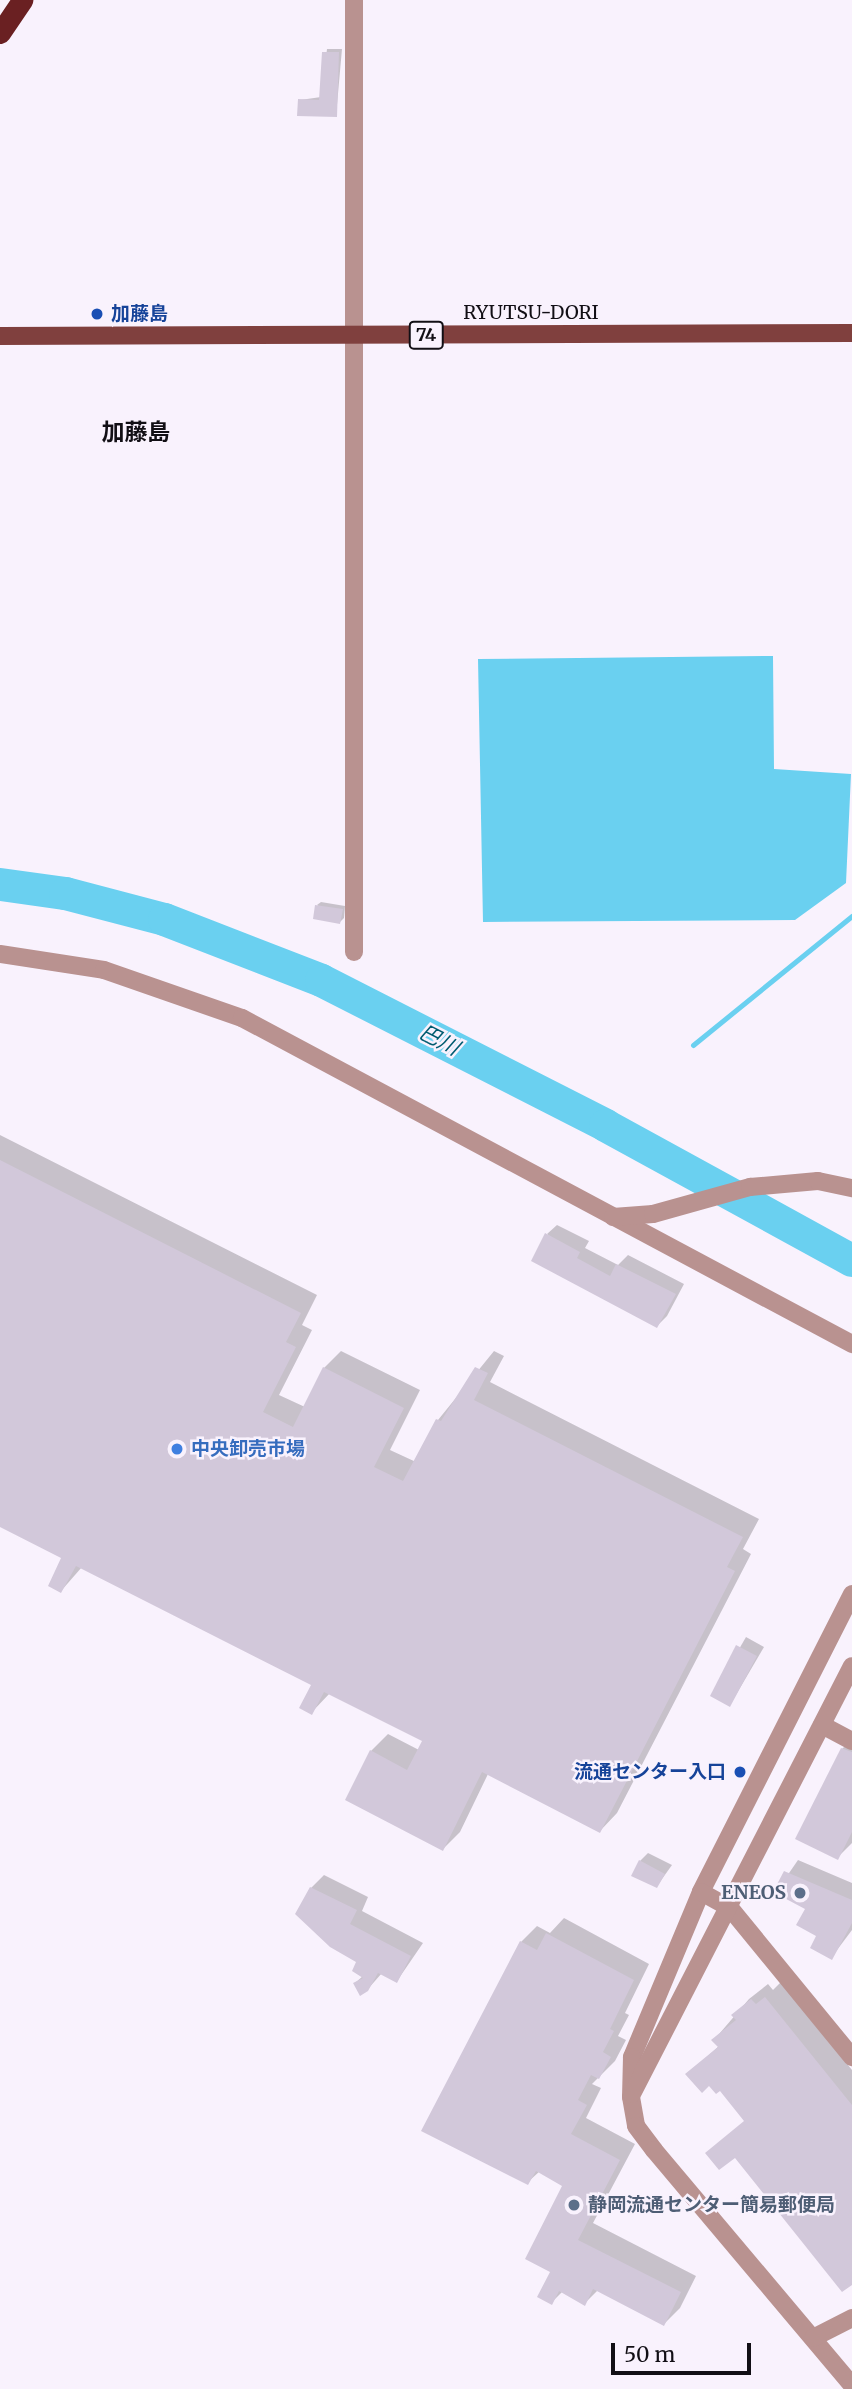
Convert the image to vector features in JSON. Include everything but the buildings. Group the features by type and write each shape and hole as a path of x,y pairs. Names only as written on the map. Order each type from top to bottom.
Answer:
{"highway":[{"path":"0,33 22,0"}],"main road":[{"name":"RYUTSU-DORI","path":"0,336 852,333"}],"street":[{"path":"354,0 354,952"},
{"path":"0,954 104,970 204,1002 276,1035 852,1344"},
{"path":"613,1217 653,1214 750,1187 818,1181 852,1188"},
{"path":"852,1594 701,1892 632,2057 631,2097 636,2126 654,2150 852,2385"},
{"path":"631,2097 852,1666"},
{"path":"822,1725 852,1741"},
{"path":"701,1892 730,1908 852,2057"},
{"path":"813,2339 852,2318"}],"water":[{"path":"773,656 774,769 851,774 846,883 795,920 483,922 478,659"}],"waterway":[{"name":"巴川","path":"0,884 65,893 164,919 321,980 605,1125 852,1260"},
{"path":"693,1045 852,916"}],"place":[{"name":"加藤島","path":"97,314"},
{"name":"中央卸売市場","path":"177,1449"},
{"name":"流通センター入口","path":"740,1772"},
{"name":"ENEOS","path":"800,1893"},
{"name":"静岡流通センター簡易郵便局","path":"574,2205"}],"district":[{"name":"加藤島","path":"136,432"}]}
